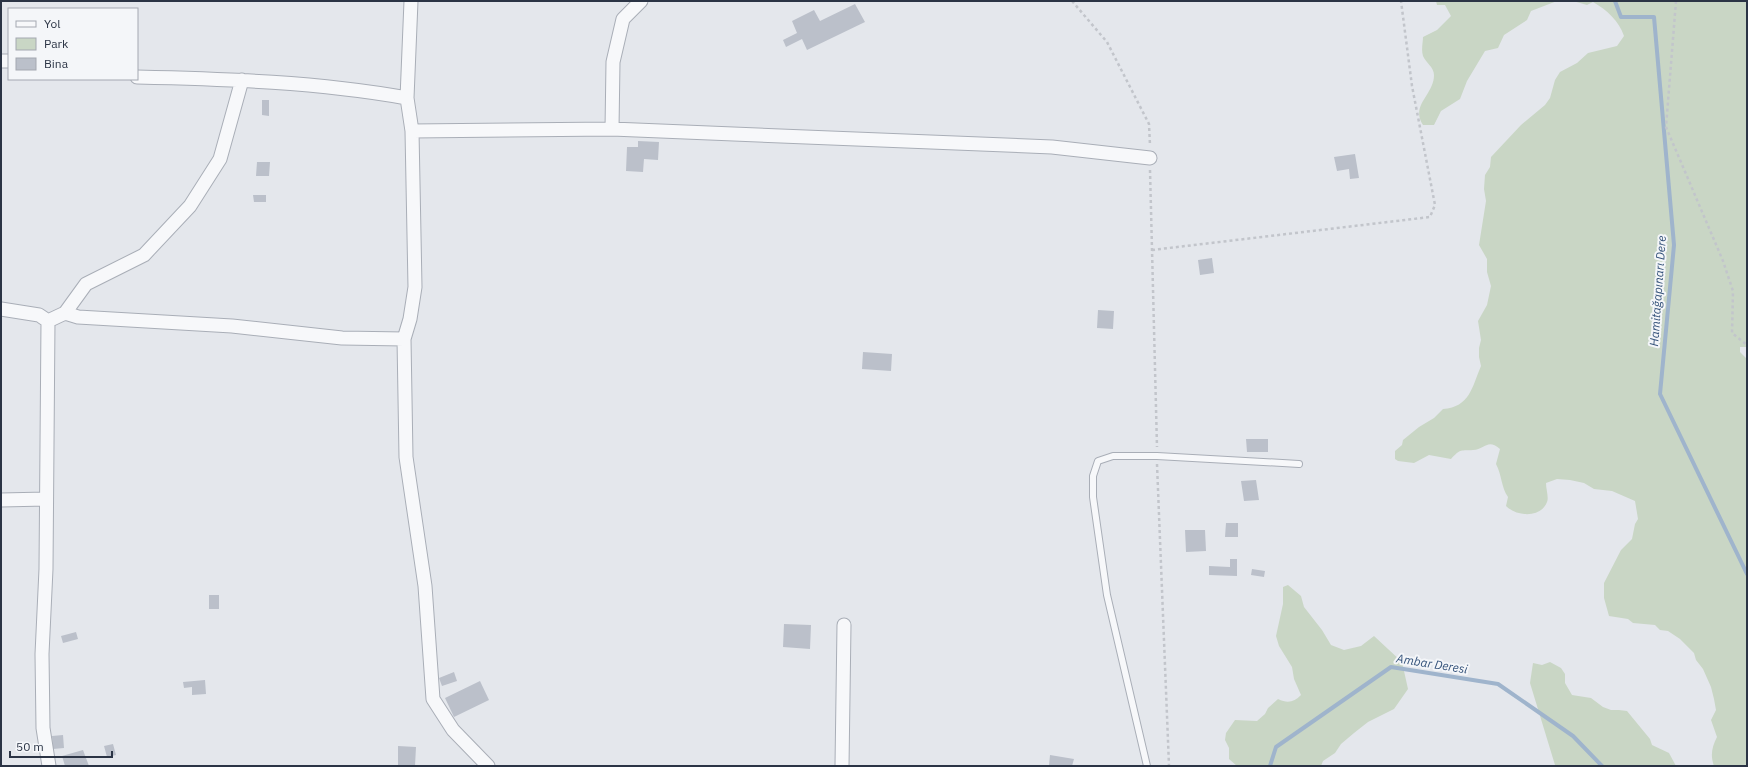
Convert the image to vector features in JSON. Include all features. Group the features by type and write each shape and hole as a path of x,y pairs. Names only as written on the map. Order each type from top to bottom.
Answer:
{"street":[{"path":"411,1 407,98 412,131 415,288 410,319 404,339 406,457 425,586 433,699 453,730 488,766"},
{"path":"612,129 613,62 623,20 641,1"},
{"path":"138,77 242,80 362,90 407,98"},
{"path":"48,321 65,314 86,284 144,255 190,206 220,159 242,80"},
{"path":"412,131 612,129 1052,147 1150,158"},
{"path":"1,309 39,315 48,321"},
{"path":"65,314 78,317 232,326 342,338 404,339"},
{"path":"48,321 46,568 42,654 42,714 49,766"},
{"path":"1,500 46,499"},
{"path":"842,766 844,625"}],"lane":[{"path":"1147,766 1107,595 1093,497 1093,476 1098,461 1113,456 1157,456 1299,464"}],"path":[{"path":"1072,1 1107,42 1149,124 1157,456 1169,766"},
{"path":"1152,250 1430,217 1435,205 1412,86 1401,1"},
{"path":"1676,1 1666,127 1723,261 1733,291 1732,333 1747,345"}],"green space":[{"path":"1436,1 1557,1 1531,11 1527,20 1504,35 1498,48 1485,51 1467,81 1460,99 1441,111 1434,125 1423,125 1419,112 1433,82 1434,72 1423,56 1423,37 1437,30 1451,16 1445,5 1437,5"},
{"path":"1573,1 1747,1 1747,347 1740,347 1740,352 1746,358 1747,367 1747,766 1714,766 1712,751 1717,737 1711,720 1716,710 1711,687 1703,669 1696,660 1694,653 1680,639 1668,631 1660,630 1655,625 1633,623 1628,619 1609,616 1604,598 1604,583 1621,550 1632,539 1635,524 1638,519 1635,501 1612,491 1594,489 1584,483 1557,479 1546,483 1548,500 1540,511 1522,514 1511,510 1506,506 1508,497 1496,464 1500,449 1496,446 1489,444 1477,450 1461,451 1451,459 1429,455 1414,463 1398,461 1395,459 1395,451 1402,445 1403,440 1419,427 1434,418 1443,409 1452,407 1465,400 1469,395 1481,366 1479,348 1481,340 1478,321 1487,305 1491,286 1487,272 1487,259 1479,245 1486,201 1484,189 1485,175 1490,167 1491,157 1521,125 1545,105 1550,98 1555,80 1560,72 1577,63 1588,53 1617,46 1624,36 1616,21 1608,12 1598,5 1593,2 1587,5"},
{"path":"1288,585 1301,596 1304,607 1322,630 1331,645 1344,650 1361,646 1374,636 1402,662 1408,689 1394,709 1368,722 1341,744 1335,753 1323,761 1321,766 1237,766 1229,759 1229,748 1225,740 1226,733 1235,720 1257,721 1278,699 1291,702 1301,695 1294,679 1292,667 1279,646 1276,636 1283,604 1283,587"},
{"path":"1550,662 1561,668 1565,674 1565,683 1572,695 1591,698 1603,707 1611,710 1627,711 1650,739 1652,745 1669,753 1676,766 1555,765 1530,683 1533,663 1542,665"}],"building":[{"path":"855,4 865,22 807,50 802,39 786,47 783,40 797,33 792,21 814,10 820,21"},
{"path":"262,100 269,100 269,116 262,115"},
{"path":"638,141 659,142 658,160 644,159 643,172 626,171 627,147 638,147"},
{"path":"1355,154 1359,178 1350,179 1349,169 1337,171 1334,157"},
{"path":"257,162 270,162 269,176 256,176"},
{"path":"253,195 266,195 266,202 254,202"},
{"path":"1212,258 1214,273 1200,275 1198,260"},
{"path":"1098,310 1114,311 1113,329 1097,328"},
{"path":"863,352 892,354 891,371 862,369"},
{"path":"1246,439 1268,439 1268,452 1247,452"},
{"path":"1256,480 1259,500 1244,501 1241,481"},
{"path":"1226,523 1238,523 1238,537 1225,537"},
{"path":"1185,530 1205,530 1206,551 1186,552"},
{"path":"1230,559 1237,559 1237,576 1209,575 1209,566 1230,567"},
{"path":"1252,569 1265,571 1264,577 1251,575"},
{"path":"209,595 219,595 219,609 209,609"},
{"path":"784,624 811,625 810,649 783,647"},
{"path":"76,632 78,639 63,643 61,636"},
{"path":"454,672 457,681 442,686 439,678"},
{"path":"205,680 206,694 192,695 192,687 184,688 183,682"},
{"path":"480,681 489,700 454,717 445,698"},
{"path":"63,735 64,748 53,749 52,736"},
{"path":"113,744 116,755 107,757 104,746"},
{"path":"398,746 416,747 415,766 398,766"},
{"path":"83,750 89,766 65,766 62,756"},
{"path":"1050,755 1074,759 1072,766 1049,766"}],"waterway":[{"name":"Hamitağapınarı Dere","path":"1615,1 1621,17 1654,17 1674,245 1660,394 1747,574"},
{"name":"Ambar Deresi","path":"1270,766 1276,747 1391,667 1498,684 1573,736 1602,766"}]}
